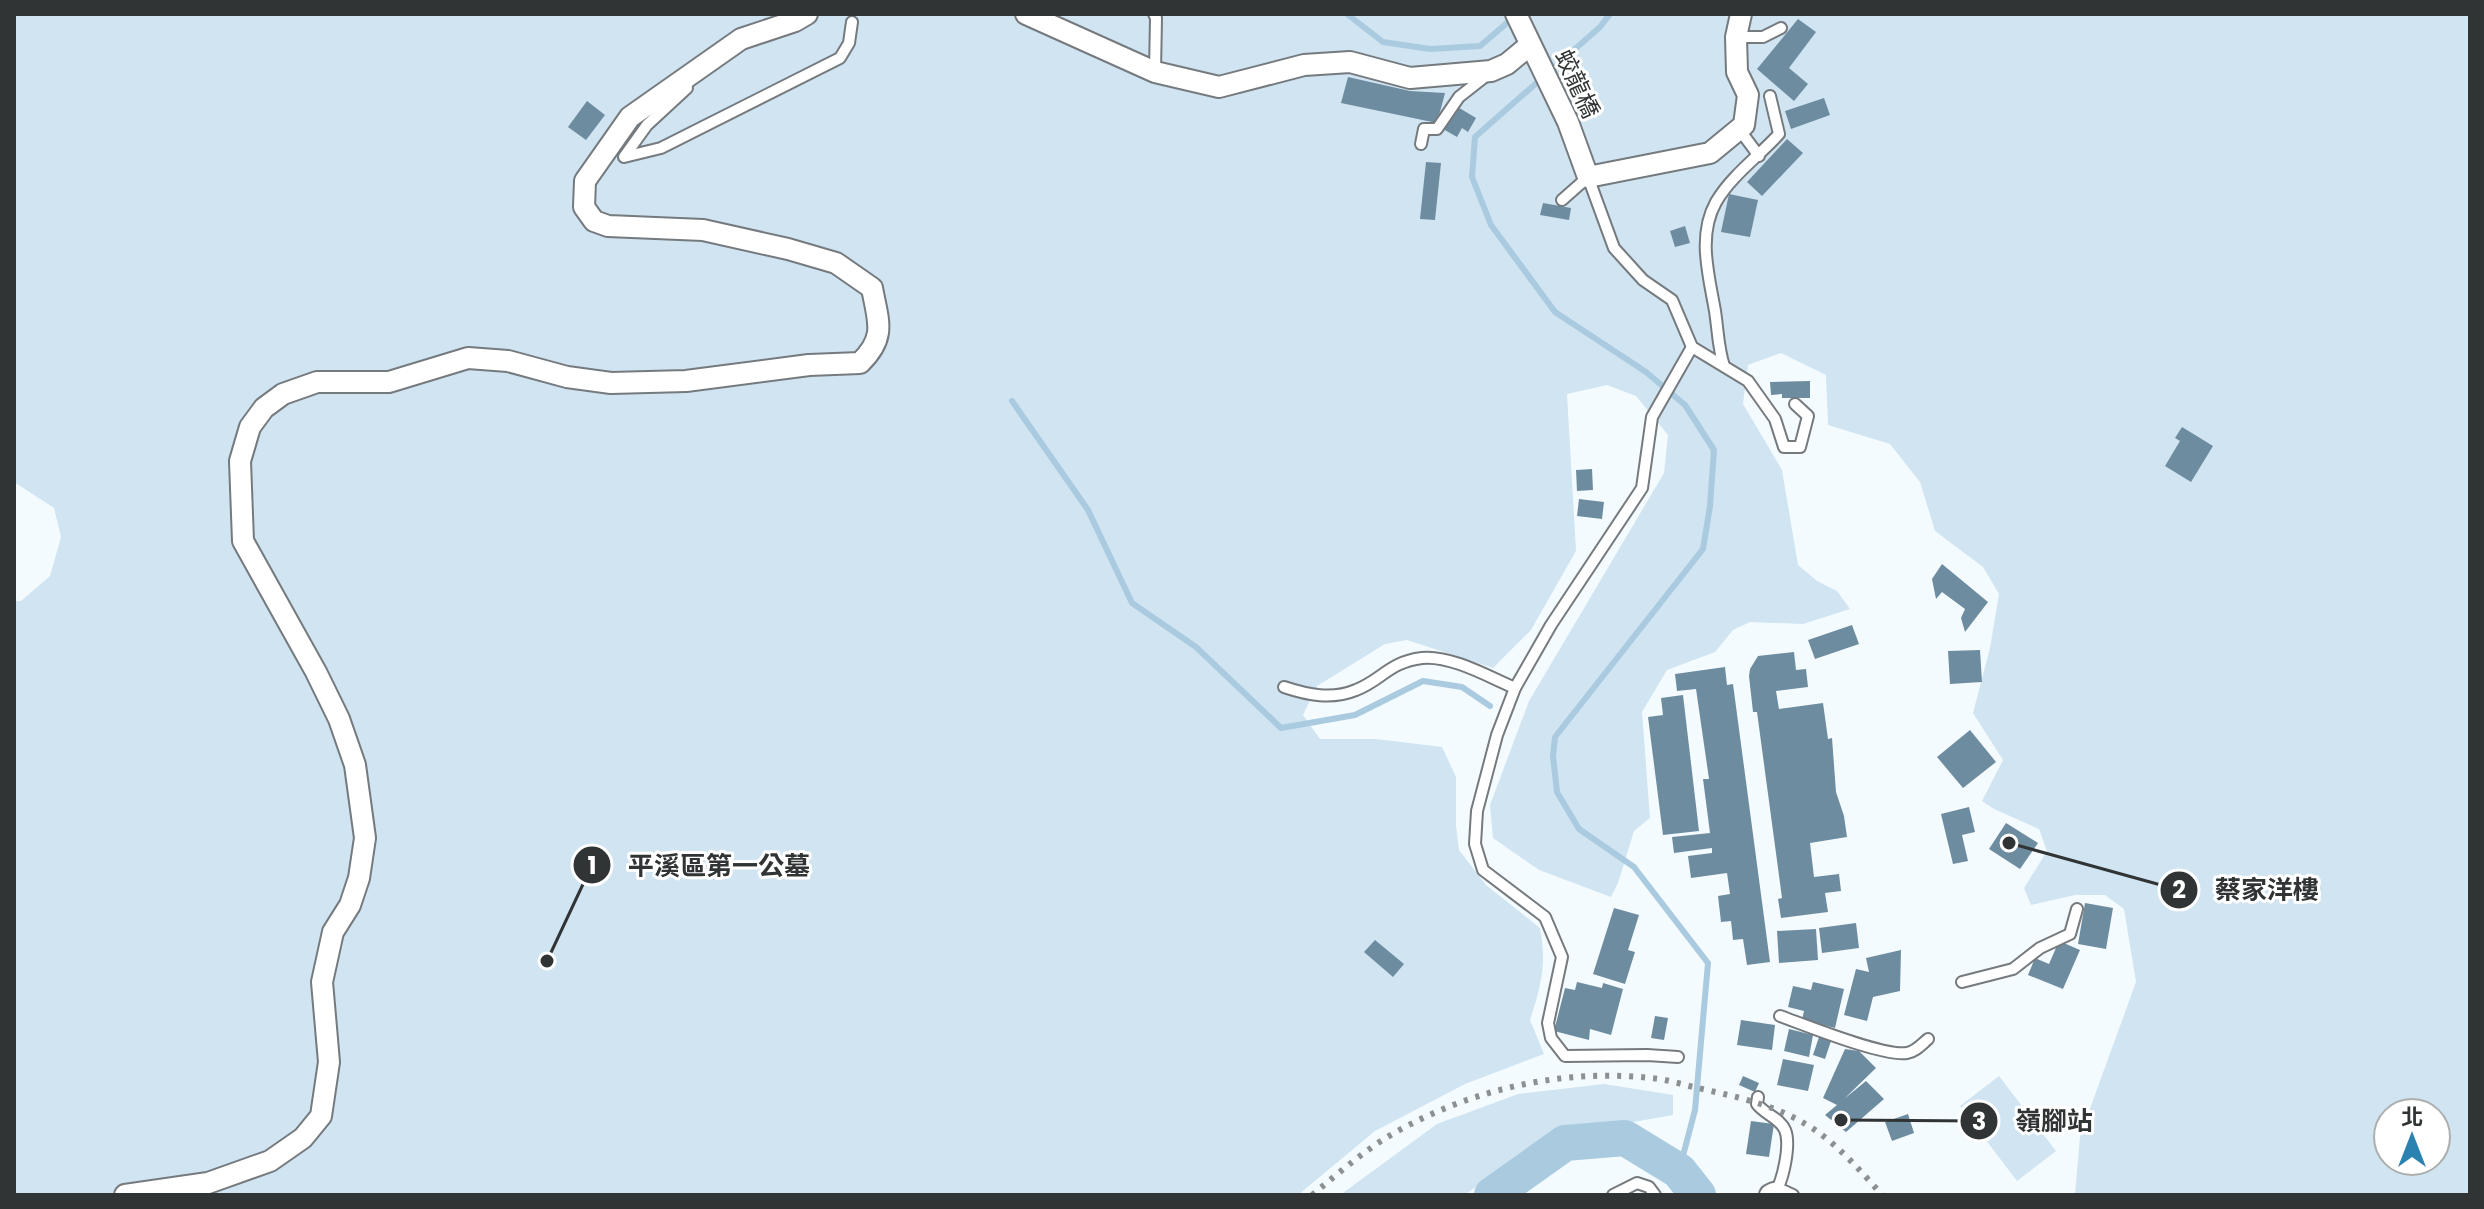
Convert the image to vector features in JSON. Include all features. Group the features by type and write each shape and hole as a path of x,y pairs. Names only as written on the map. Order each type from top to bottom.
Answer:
{"street":[{"path":"125,1195 208,1183 270,1161 303,1138 321,1116 329,1062 322,982 333,932 350,905 359,878 365,838 355,765 339,719 243,541 240,461 250,427 264,408 283,394 317,382 389,382 468,358 508,361 567,377 611,383 686,381 809,365 860,363 874,349 879,327 872,288 836,263 703,230 608,226 594,221 584,207 585,181 630,117 741,39 807,14"},
{"path":"1026,14 1155,72 1219,87 1304,65 1350,62 1410,78 1491,71 1507,64 1530,45"},
{"name":"蛟龍橋","path":"1516,14 1568,122 1588,177"},
{"path":"1588,177 1710,153 1744,125 1748,95 1737,72 1736,37 1741,14"}],"lane":[{"path":"1154,14 1155,72"},
{"path":"711,60 708,71 647,125 624,157 661,148 840,58 849,43 852,22"},
{"path":"1736,37 1763,37 1781,28"},
{"path":"1421,144 1424,129 1437,129 1459,97 1491,71"},
{"path":"1724,366 1707,280 1706,239 1714,205 1727,185 1779,134 1770,96"},
{"path":"1739,129 1759,156"},
{"path":"1562,200 1588,177 1614,248 1643,280 1672,300 1692,347 1748,381 1775,419 1784,447 1800,447 1808,416 1795,404"},
{"path":"1678,1057 1565,1056 1551,1038 1548,1023 1562,957 1545,917 1483,870 1475,844 1477,811 1497,735 1515,688 1551,625 1642,488 1652,417 1692,347"},
{"path":"1284,687 1312,696 1356,690 1395,664 1425,658 1464,666 1515,688"},
{"path":"1962,982 2013,969 2040,948 2070,934 2077,909"},
{"path":"1780,1016 1837,1037 1897,1053 1910,1053 1928,1039"},
{"path":"1758,1097 1757,1104 1762,1111 1785,1130 1788,1150 1779,1193"},
{"path":"1613,1195 1637,1183 1649,1187 1655,1195"}],"shaded area":[{"path":"14,14 2470,14 2470,1195 2075,1195 2080,1136 2136,982 2124,909 2105,895 2075,895 2031,905 2024,888 2047,851 2039,829 1982,801 2003,760 1973,713 1990,648 1999,594 1983,567 1935,531 1920,482 1890,444 1828,425 1826,375 1781,353 1748,365 1743,404 1782,470 1798,565 1817,581 1837,591 1850,609 1803,624 1750,622 1733,630 1715,652 1667,670 1642,712 1650,818 1634,831 1611,897 1539,870 1493,838 1490,805 1529,701 1664,473 1668,435 1636,396 1607,385 1567,394 1576,551 1531,630 1493,668 1407,640 1385,644 1317,686 1303,715 1320,739 1376,739 1442,747 1456,777 1459,850 1486,885 1540,928 1542,975 1530,1020 1544,1054 1465,1084 1375,1131 1298,1195 14,1195 14,601 21,601 50,576 61,537 54,508 14,482"},
{"path":"1999,1076 2056,1151 2017,1181 1960,1106"},
{"path":"1604,1084 1673,1095 1673,1115 1554,1136 1464,1195 1340,1195 1437,1124 1518,1094"}],"building":[{"path":"1798,19 1816,32 1789,68 1808,84 1794,101 1757,69"},
{"path":"1348,77 1410,91 1445,93 1437,123 1341,103"},
{"path":"1824,98 1830,115 1791,129 1785,111"},
{"path":"587,101 605,115 586,140 568,127"},
{"path":"1456,106 1476,118 1468,132 1462,128 1457,137 1443,129"},
{"path":"1787,139 1803,153 1762,196 1747,182"},
{"path":"1426,162 1441,163 1435,220 1420,219"},
{"path":"1729,194 1758,200 1750,237 1721,232"},
{"path":"1543,203 1571,208 1569,220 1540,215"},
{"path":"1685,226 1690,243 1675,247 1670,231"},
{"path":"1810,381 1810,398 1771,395 1770,382"},
{"path":"2182,427 2213,446 2191,482 2165,466 2180,441 2175,438"},
{"path":"1592,469 1593,490 1577,491 1576,470"},
{"path":"1579,499 1604,502 1602,519 1577,516"},
{"path":"1942,564 1988,602 1965,632 1961,618 1965,609 1942,592 1936,599 1932,579"},
{"path":"1852,625 1859,644 1815,659 1808,640"},
{"path":"1980,650 1982,682 1950,684 1948,651"},
{"path":"1794,652 1796,670 1806,669 1808,687 1776,691 1779,709 1823,703 1828,739 1832,738 1836,792 1847,837 1810,843 1814,877 1839,874 1841,891 1825,893 1828,912 1781,918 1778,899 1782,898 1757,712 1753,712 1749,676 1758,656"},
{"path":"1725,667 1727,685 1733,684 1770,962 1747,965 1743,939 1733,940 1731,921 1721,922 1718,896 1730,894 1727,873 1691,878 1688,856 1712,853 1712,848 1674,853 1672,837 1710,833 1703,779 1709,779 1696,689 1677,691 1675,674"},
{"path":"1683,695 1699,831 1663,835 1648,717 1663,715 1661,698"},
{"path":"1970,730 1996,762 1963,788 1937,757"},
{"path":"1969,807 1975,832 1962,835 1968,861 1953,864 1941,814"},
{"path":"2006,823 2038,843 2020,869 1989,849"},
{"path":"2085,903 2113,908 2106,949 2078,944"},
{"path":"1614,908 1639,915 1628,950 1635,952 1625,984 1593,974"},
{"path":"1856,923 1859,948 1822,953 1819,928"},
{"path":"1816,929 1818,960 1779,963 1777,931"},
{"path":"1375,940 1404,964 1393,977 1364,952"},
{"path":"2059,941 2080,950 2063,989 2028,975 2035,958 2049,964"},
{"path":"1901,950 1900,991 1873,997 1867,1021 1844,1015 1856,969 1869,972 1866,958"},
{"path":"1577,982 1602,988 1603,983 1623,989 1611,1035 1590,1029 1589,1040 1554,1031 1565,988 1575,990"},
{"path":"1813,982 1844,989 1835,1028 1802,1020 1804,1011 1788,1007 1793,986 1811,990"},
{"path":"1655,1016 1668,1018 1664,1040 1651,1038"},
{"path":"1741,1020 1775,1025 1772,1050 1737,1045"},
{"path":"1789,1029 1813,1035 1809,1057 1784,1051"},
{"path":"1819,1037 1831,1041 1825,1059 1813,1055"},
{"path":"1845,1049 1859,1051 1876,1068 1844,1099 1866,1081 1884,1099 1846,1132 1825,1115 1837,1105 1823,1098"},
{"path":"1783,1059 1814,1065 1808,1091 1777,1085"},
{"path":"1743,1076 1759,1083 1755,1092 1739,1085"},
{"path":"1908,1114 1914,1133 1892,1141 1885,1122"},
{"path":"1751,1121 1774,1124 1769,1157 1746,1154"}],"waterway":[{"path":"1347,14 1383,42 1430,49 1480,46 1514,17"},
{"path":"1610,14 1600,27 1475,137 1472,177 1491,225 1555,312 1646,372 1685,405 1714,450 1703,549 1555,737 1553,756 1557,792 1579,829 1634,867 1708,963 1695,1110 1679,1171"},
{"path":"1012,401 1088,510 1132,603 1196,647 1281,728 1355,715 1423,681 1462,687 1490,706"},
{"path":"1492,1195 1565,1143 1625,1138 1679,1171 1698,1195"}],"railway":[{"path":"1312,1195 1384,1139 1446,1108 1479,1096 1547,1080 1616,1076 1669,1081 1778,1110 1813,1129 1835,1146 1882,1195"}],"place":[{"name":"蔡家洋樓","path":"2009,843"},
{"name":"平溪區第一公墓","path":"547,961"},
{"name":"嶺腳站","path":"1841,1120"}]}
